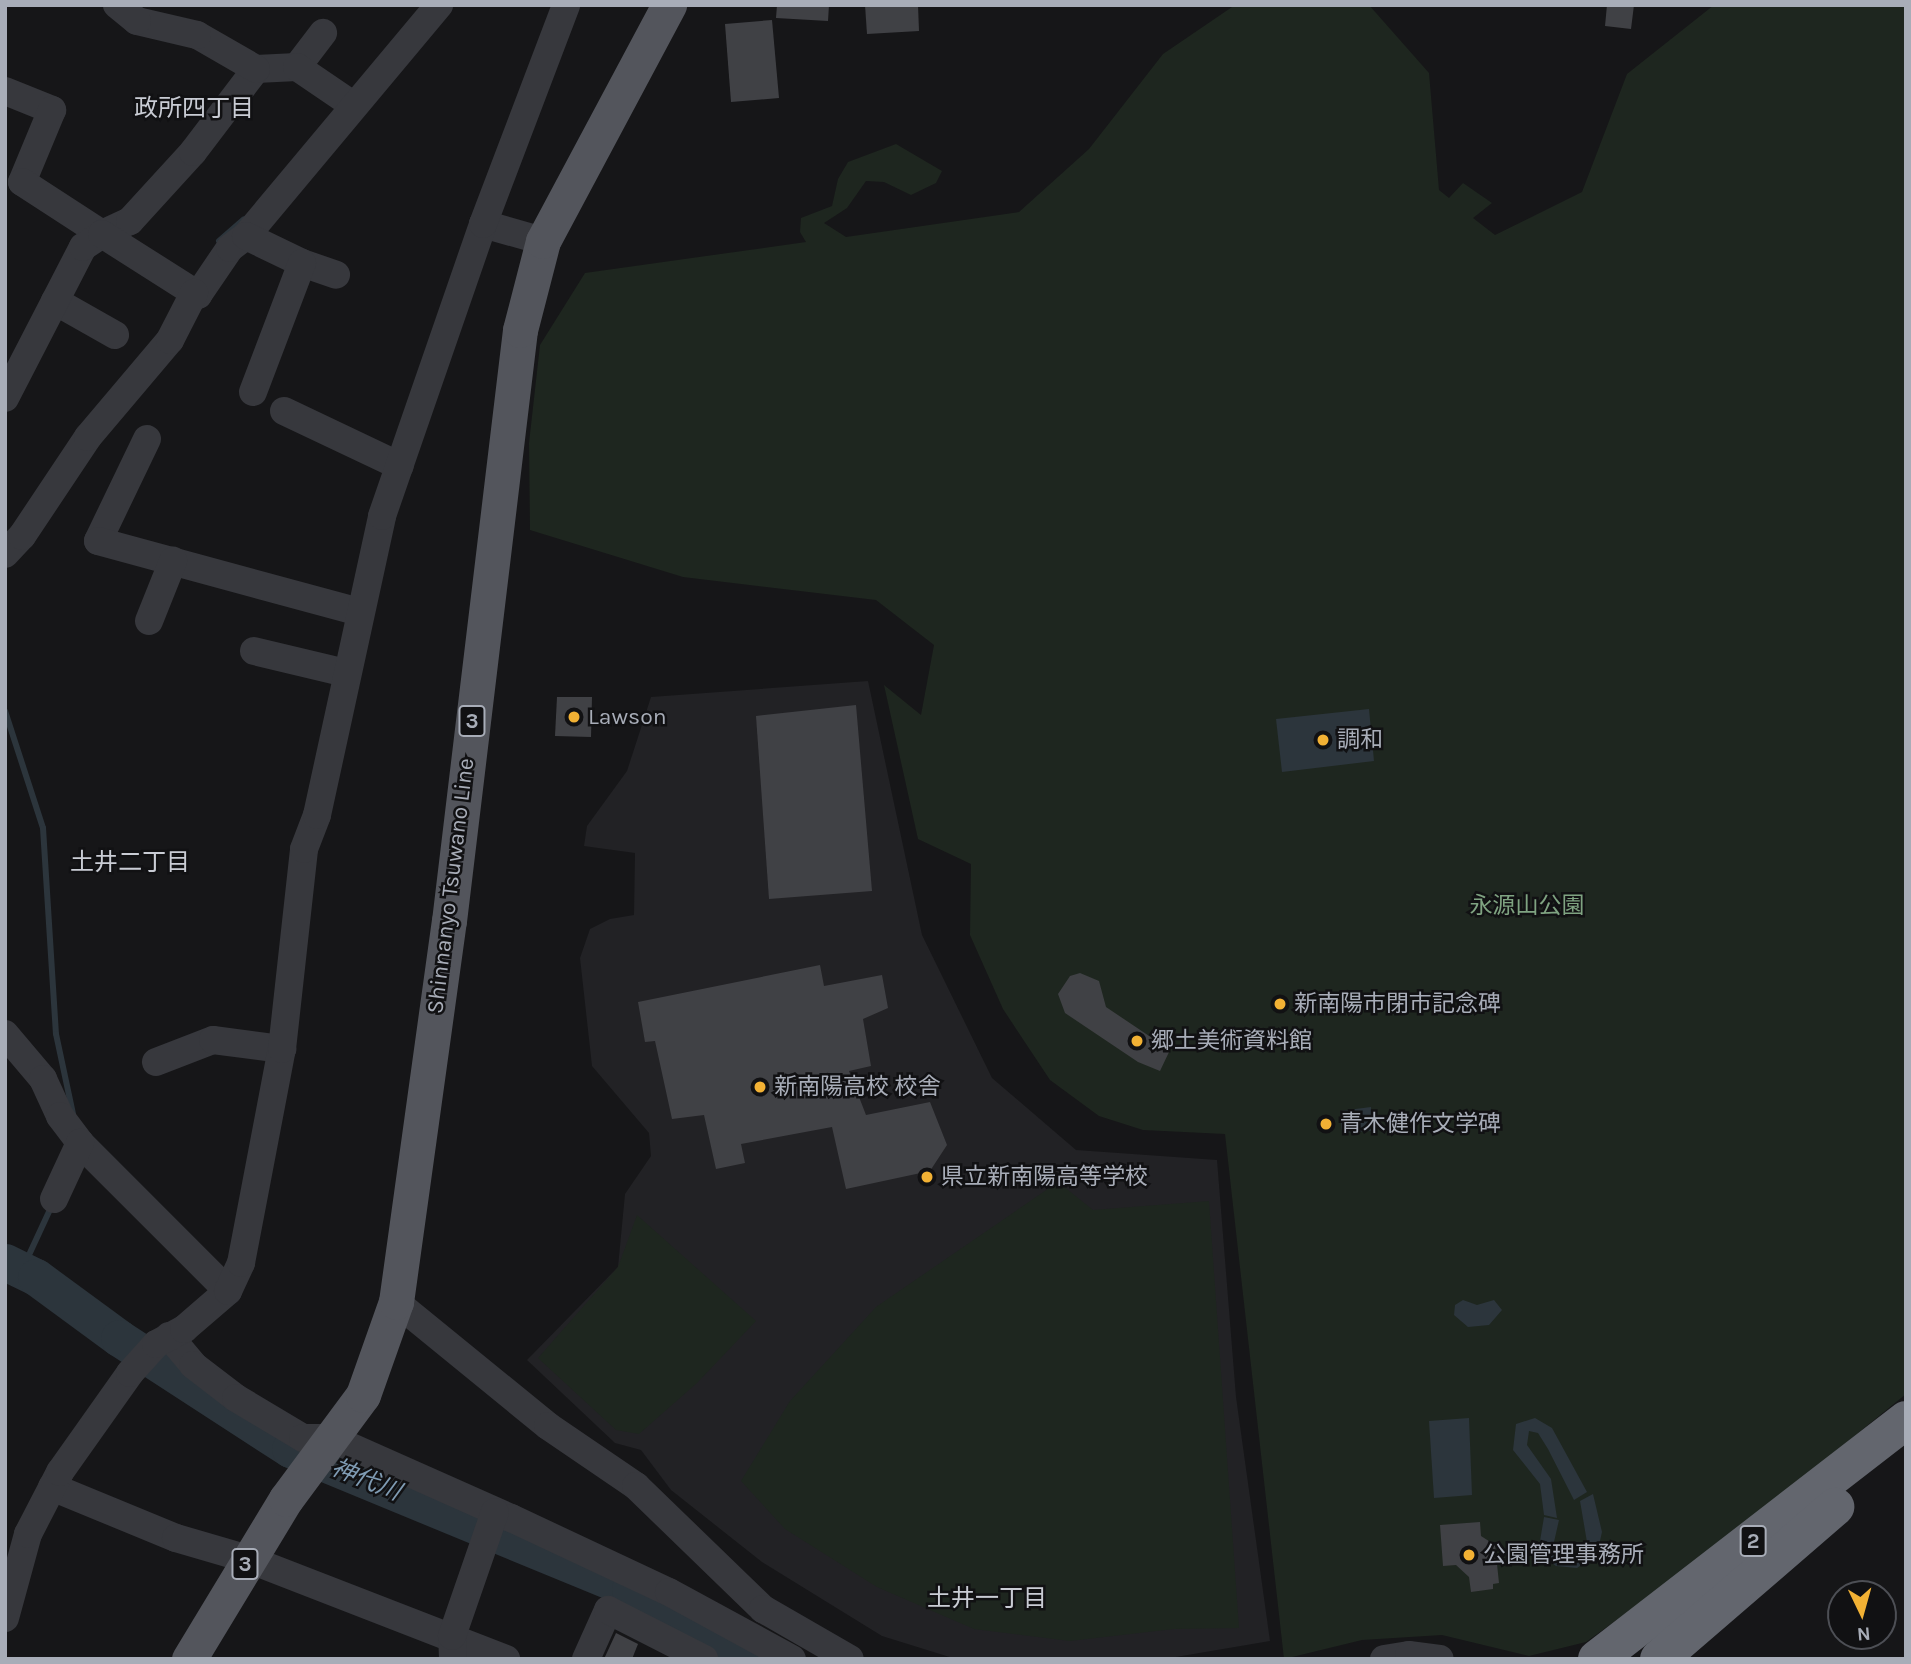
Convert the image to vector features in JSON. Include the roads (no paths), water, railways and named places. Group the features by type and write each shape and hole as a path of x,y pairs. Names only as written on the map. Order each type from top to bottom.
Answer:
{"highway":[{"name":"2","path":"1597,1659 1906,1420"},
{"name":"2","path":"1660,1659 1906,1446"}],"main road":[{"name":"Shinnanyo Tsuwano Line","path":"188,1659 248,1559 319,1453 363,1395 396,1302 449,921 505,431 520,330 543,241 669,5"}],"street":[{"path":"117,5 137,21 197,35 256,69 297,66 353,105"},
{"path":"5,91 52,110 22,182 198,295 229,248 246,236 439,5"},
{"path":"5,1618 28,1534 51,1486 130,1373 163,1340 228,1291 251,1222 282,1049 304,849 317,815 359,612 400,466 483,224 566,5"},
{"path":"297,66 323,33"},
{"path":"5,398 83,247 102,234 130,221 193,152 256,69"},
{"path":"483,224 543,241"},
{"path":"246,236 302,263 336,275"},
{"path":"253,392 302,263"},
{"path":"5,554 22,536 88,437 170,340 194,293"},
{"path":"55,301 115,335"},
{"path":"291,421 400,466"},
{"path":"147,439 98,541 359,612"},
{"path":"149,621 173,561"},
{"path":"254,651 346,673"},
{"path":"5,1034 43,1080 60,1116 80,1143 228,1291"},
{"path":"156,1062 214,1040 282,1049"},
{"path":"54,1199 80,1143"},
{"path":"396,1302 548,1426 636,1486 763,1609 850,1659"},
{"path":"163,1340 236,1398 303,1438 319,1453 495,1513 669,1592 755,1650 792,1659"},
{"path":"51,1486 176,1538 248,1559 453,1647 506,1659"},
{"path":"453,1647 480,1549 495,1513"},
{"path":"586,1659 608,1609 704,1659"},
{"path":"1384,1659 1409,1655 1440,1659"}],"waterway":[{"path":"219,241 244,219"},
{"path":"5,711 43,828 56,1034 73,1114"},
{"path":"22,1270 52,1205"},
{"name":"神代川","path":"5,1262 36,1277 119,1338 290,1449 630,1589 749,1659"}],"place":[{"name":"Lawson","path":"574,717"},
{"name":"調和","path":"1323,740"},
{"name":"新南陽市閉市記念碑","path":"1280,1004"},
{"name":"郷土美術資料館","path":"1137,1041"},
{"name":"新南陽高校 校舎","path":"760,1087"},
{"name":"青木健作文学碑","path":"1326,1124"},
{"name":"県立新南陽高等学校","path":"927,1177"},
{"name":"公園管理事務所","path":"1469,1555"}],"district":[{"name":"政所四丁目","path":"194,109"},
{"name":"土井二丁目","path":"130,863"},
{"name":"土井一丁目","path":"987,1599"}],"park label":[{"name":"永源山公園","path":"1527,906"}]}
